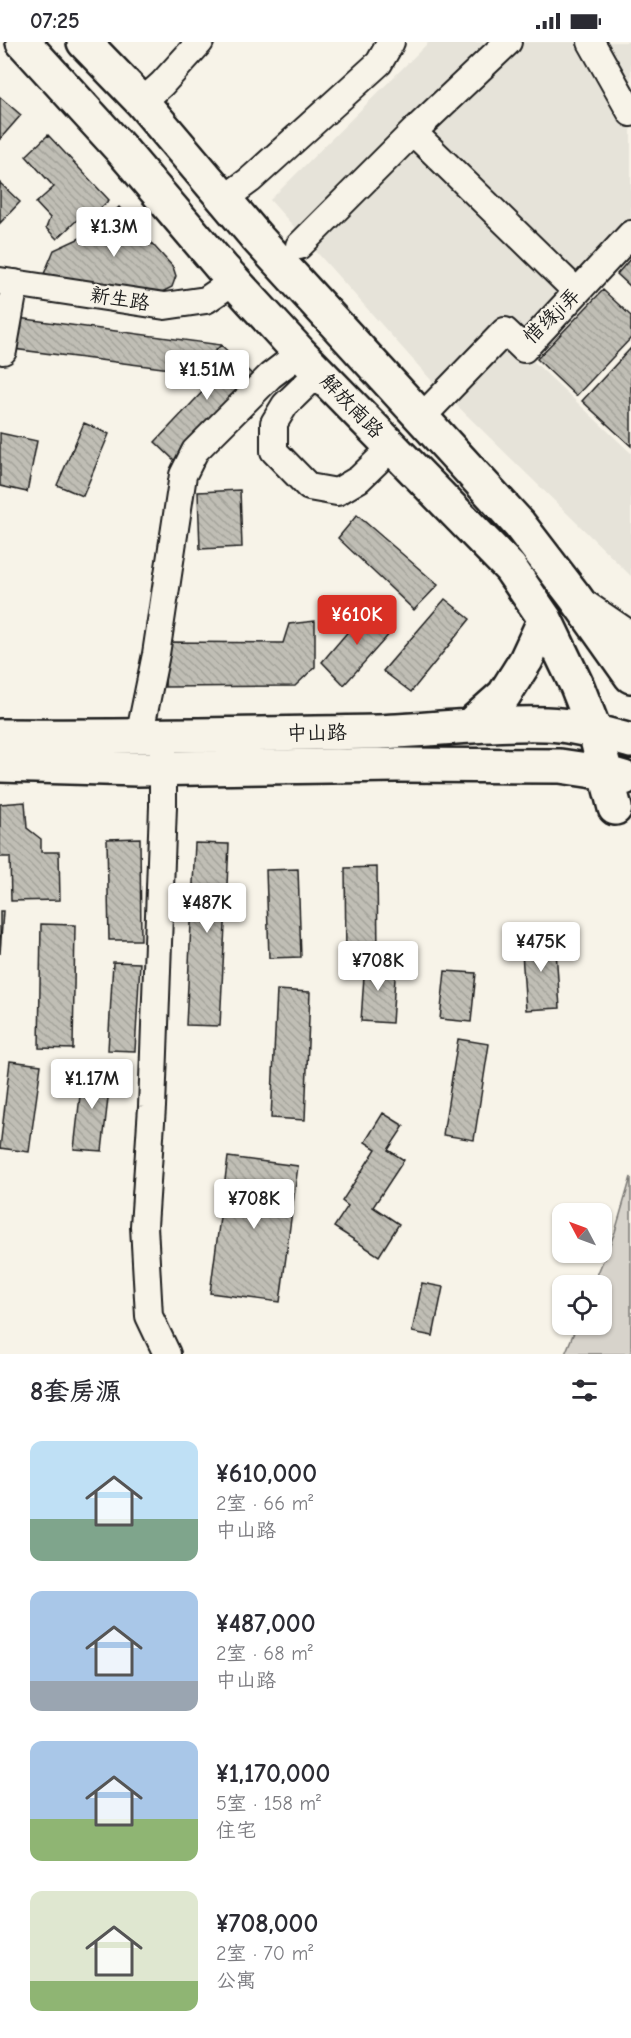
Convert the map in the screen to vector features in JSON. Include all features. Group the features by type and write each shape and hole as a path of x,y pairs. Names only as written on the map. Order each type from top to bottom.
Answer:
{"main road":[{"name":"解放南路","path":"23,42 120,148 234,281 309,362 510,568 545,619 577,686 595,732 619,777 615,808"},
{"path":"84,42 142,102 258,239 519,524 631,676"},
{"path":"469,726 504,695 526,660 545,619"},
{"name":"中山路","path":"0,736 151,737 395,731 548,724 631,741"},
{"name":"中山路","path":"0,765 163,769 397,765 560,766 619,777"}],"street":[{"path":"142,102 162,84 200,42"},
{"path":"224,199 250,180 379,63 391,42"},
{"path":"299,246 413,132 508,42"},
{"path":"591,42 631,113"},
{"path":"413,132 577,292"},
{"name":"惜缘ji弄","path":"421,418 505,331 524,349 631,234"},
{"name":"新生路","path":"8,282 165,306 206,300 234,281"},
{"path":"3,351 8,282"},
{"path":"309,362 274,423 274,451 295,473 309,487 337,492 359,479 392,447"},
{"path":"167,1354 149,1317 144,1226 152,1107 163,769 151,737 156,654 183,475 195,451 270,376 309,362"},
{"path":"575,597 631,635"}],"shaded area":[{"path":"429,42 631,42 631,253 532,360 631,453 631,576 432,381 270,200"},
{"path":"631,1177 631,1354 565,1354 573,1335 612,1335 612,1275 597,1275 602,1263 612,1263 612,1239"}],"building":[{"path":"0,97 21,115 0,139"},
{"path":"48,135 109,200 86,222 78,219 57,239 46,228 50,218 36,203 54,187 26,156"},
{"path":"0,183 20,202 0,223"},
{"path":"119,207 173,267 176,276 172,287 162,292 114,287 44,274 54,250 91,233"},
{"path":"631,258 631,287 617,274"},
{"path":"603,290 631,316 631,338 576,396 537,359"},
{"path":"18,318 221,345 194,372 13,349"},
{"path":"221,345 255,377 175,461 155,442 208,386 194,372"},
{"path":"631,348 631,446 582,401"},
{"path":"84,423 109,434 83,496 57,485"},
{"path":"0,433 37,441 27,492 0,486"},
{"path":"240,490 242,547 200,549 198,492"},
{"path":"357,515 438,585 414,610 338,538"},
{"path":"445,599 470,619 411,692 383,671"},
{"path":"369,607 392,631 344,685 322,662"},
{"path":"315,621 315,667 295,686 165,687 167,642 283,643 289,624"},
{"path":"25,802 27,828 41,839 41,852 59,852 60,900 11,901 10,857 0,857 0,804"},
{"path":"140,838 141,940 109,940 107,839"},
{"path":"195,843 229,844 220,1026 186,1025"},
{"path":"377,867 378,957 346,957 345,868"},
{"path":"298,869 301,957 269,958 266,870"},
{"path":"0,911 3,911 0,954"},
{"path":"41,924 75,925 73,1049 39,1048"},
{"path":"555,936 560,1008 526,1010 521,939"},
{"path":"365,961 396,963 392,1023 361,1021"},
{"path":"113,962 140,963 135,1051 108,1050"},
{"path":"445,971 476,973 471,1022 440,1019"},
{"path":"277,990 310,992 305,1120 271,1118"},
{"path":"458,1039 489,1044 474,1140 443,1135"},
{"path":"10,1061 41,1065 29,1152 0,1148"},
{"path":"83,1069 111,1072 102,1151 74,1149"},
{"path":"383,1113 404,1126 388,1150 404,1160 373,1207 399,1224 379,1256 334,1227 348,1206 342,1201 376,1149 365,1142"},
{"path":"228,1157 298,1166 280,1302 210,1293"},
{"path":"422,1283 443,1287 433,1336 412,1332"}]}
